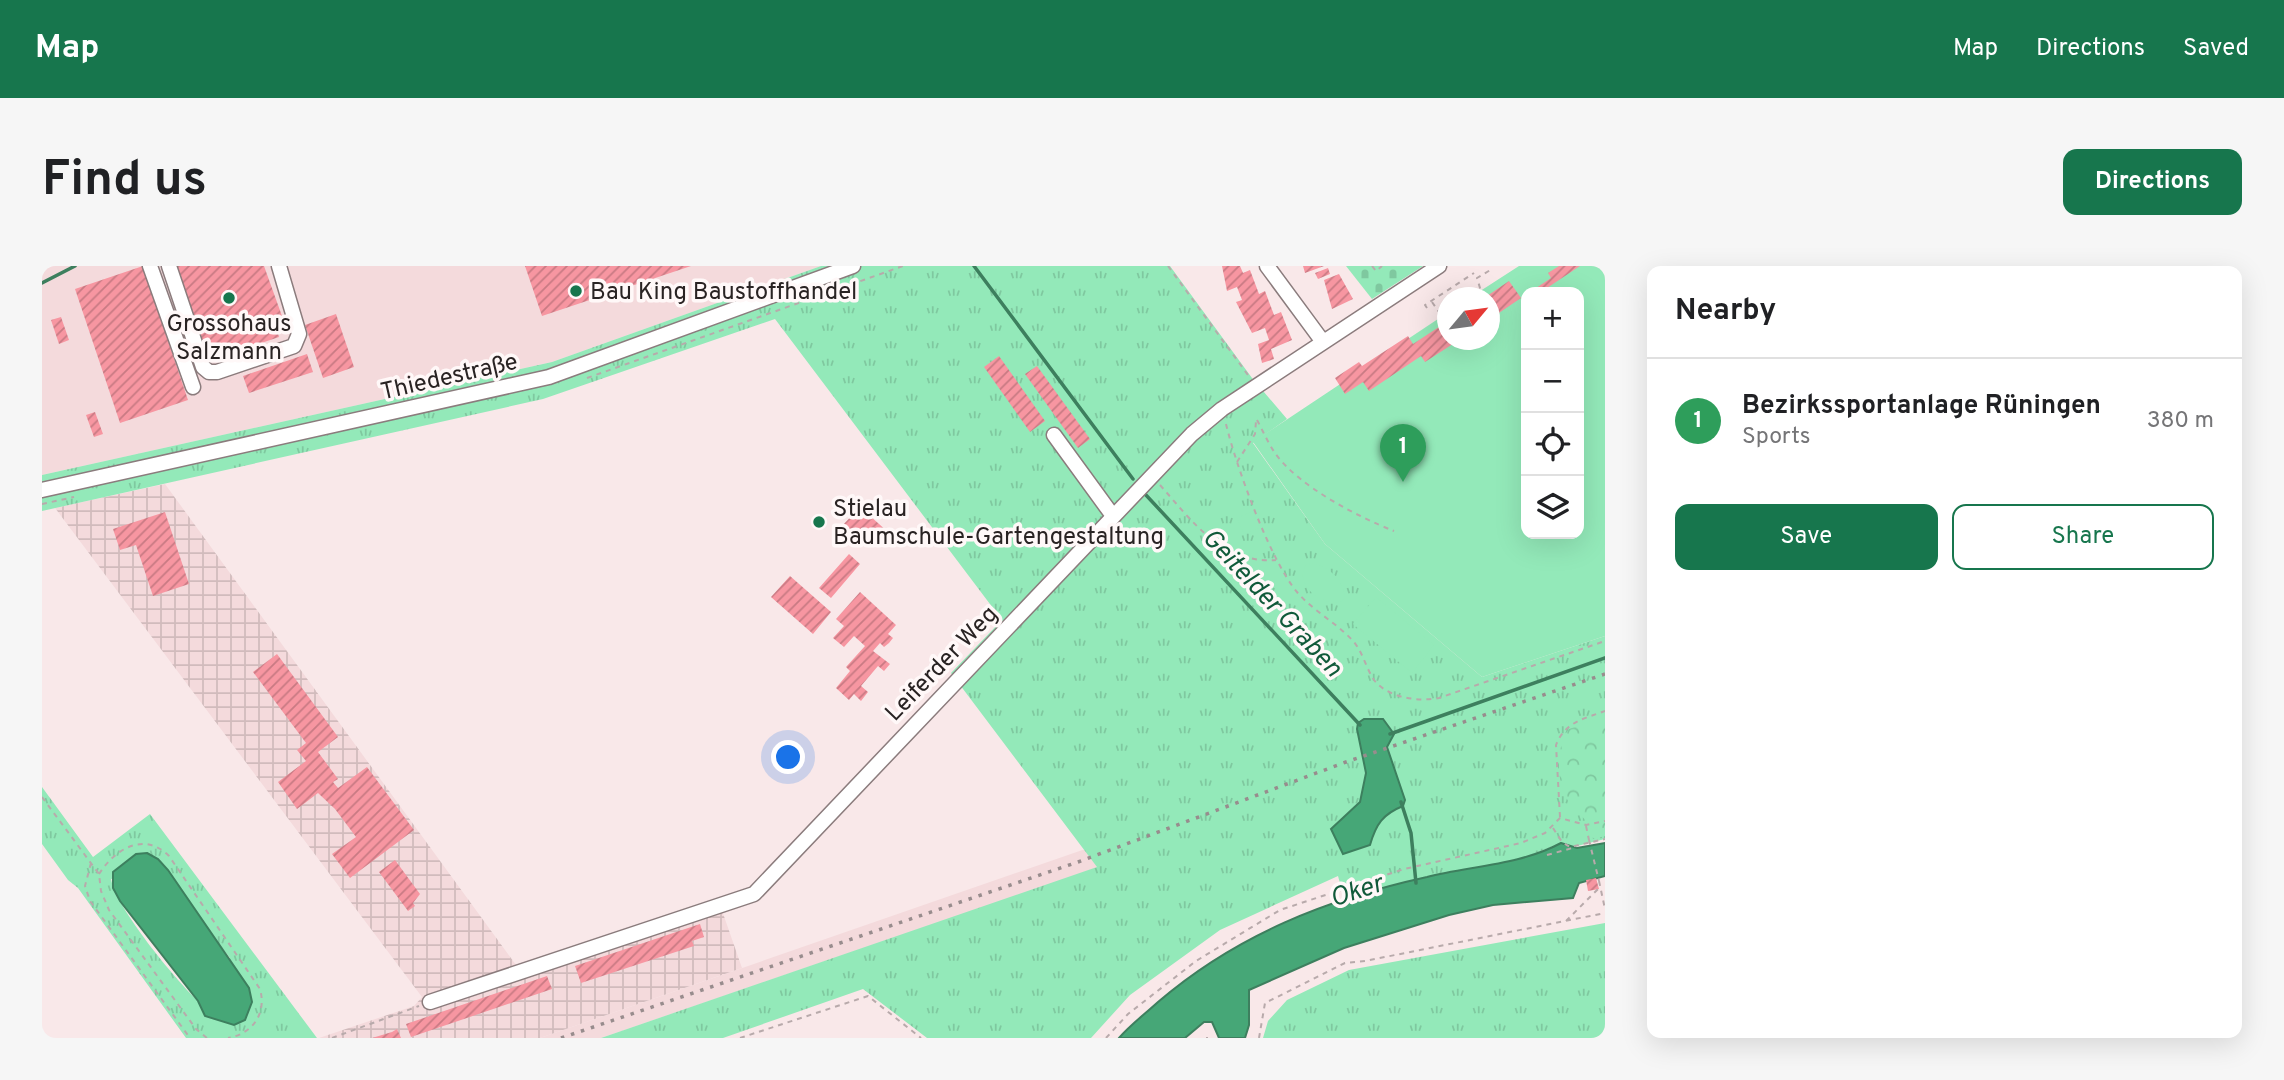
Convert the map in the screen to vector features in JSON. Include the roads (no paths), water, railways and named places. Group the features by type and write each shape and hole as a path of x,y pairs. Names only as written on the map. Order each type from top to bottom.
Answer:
{"street":[{"path":"150,266 192,387"},
{"path":"169,266 203,367 209,372 217,372 294,346 299,334 279,266"},
{"name":"Thiedestraße","path":"42,490 549,377 853,266"},
{"path":"1267,266 1323,342"},
{"name":"Leiferder Weg","path":"430,1003 754,894 1151,476 1222,409 1439,266"},
{"path":"1054,435 1113,516"}],"waterway":[{"path":"42,283 75,266"},
{"name":"Geitelder Graben","path":"974,266 1133,479"},
{"name":"Geitelder Graben","path":"1145,494 1360,725"},
{"path":"1390,734 1605,658"},
{"path":"1401,802 1411,833 1416,883"}],"railway":[{"path":"561,1038 1078,862 1346,762 1605,674"}],"place":[{"name":"Bau King Baustoffhandel","path":"576,291"},
{"name":"Grossohaus Salzmann","path":"229,298"},
{"name":"Bezirkssportanlage Rüningen","path":"1403,482"},
{"name":"Stielau Baumschule-Gartengestaltung","path":"819,522"}],"water label":[{"name":"Oker","path":"1356,890"}]}
